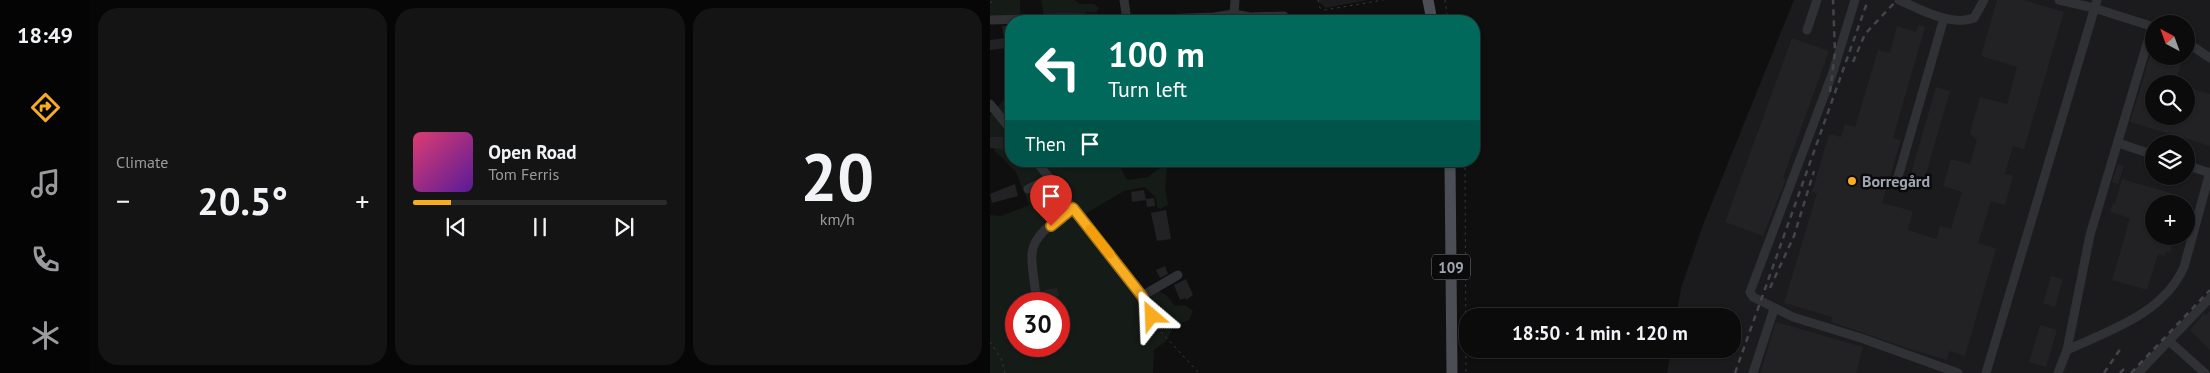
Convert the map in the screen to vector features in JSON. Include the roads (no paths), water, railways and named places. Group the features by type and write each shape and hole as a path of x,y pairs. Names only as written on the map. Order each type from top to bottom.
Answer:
{"main road":[{"path":"1428,0 1431,15"},
{"name":"109","path":"1450,167 1452,373"}],"street":[{"path":"1124,0 1126,15"},
{"path":"1234,14 1235,0"},
{"path":"1807,30 1817,0"},
{"path":"1855,0 1833,72 1751,287 1752,297 1774,309 1958,373"},
{"path":"1899,0 1944,18 1960,21 1974,18 1984,0"},
{"path":"2059,0 2095,4 2145,24"},
{"path":"1986,373 2095,4"},
{"path":"1227,15 1239,15"},
{"path":"1896,184 1944,18"},
{"path":"990,20 1005,19"},
{"path":"2195,48 2210,58"},
{"path":"2058,373 2067,350 2090,235 2145,54"},
{"path":"990,104 1005,123"},
{"path":"2118,143 2145,151"},
{"path":"1041,167 1142,296 1156,326"},
{"path":"2067,350 2144,313 2166,294 2178,280 2210,173 2195,168"},
{"path":"1028,189 1050,178"},
{"path":"1036,292 1032,253 1035,243 1041,235 1073,208"},
{"path":"1142,296 1178,275"},
{"path":"2138,373 2210,298"},
{"path":"1753,373 1774,309"},
{"path":"2169,341 2206,373 2210,370"}],"railway":[{"path":"1830,92 1835,52 1833,0"},
{"path":"1735,373 1868,0"},
{"path":"1853,62 1865,34 1897,0"},
{"path":"1770,288 1794,236 1814,171"},
{"path":"2131,373 2210,290"},
{"path":"2104,373 2121,348"},
{"path":"2120,373 2124,369"}],"place":[{"name":"Borregård","path":"1852,181"}]}
